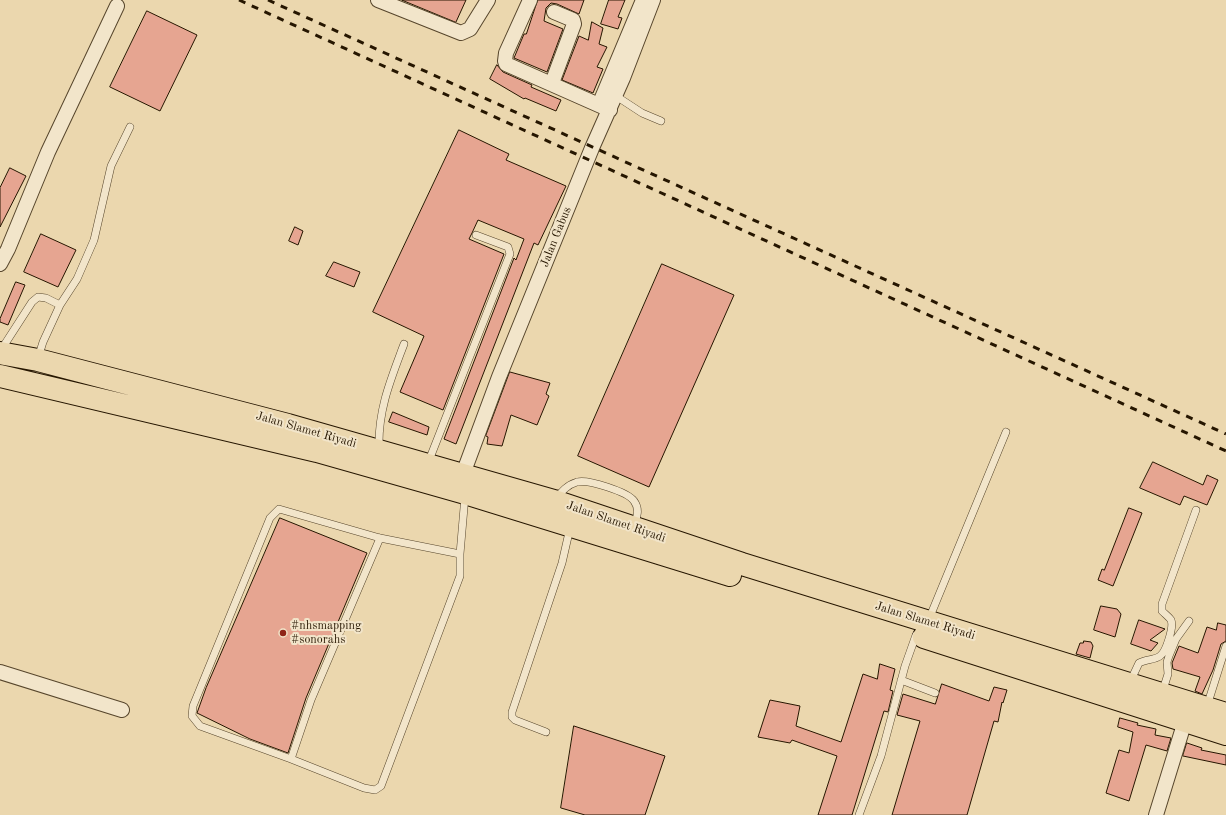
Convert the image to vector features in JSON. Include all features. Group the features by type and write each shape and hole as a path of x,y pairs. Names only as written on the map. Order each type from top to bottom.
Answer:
{"highway":[{"name":"Jalan Slamet Riyadi","path":"0,352 38,360 286,434"},
{"name":"Jalan Slamet Riyadi","path":"0,376 319,442 462,486 571,526 922,629 1126,693 1185,721 1226,734"},
{"name":"Jalan Slamet Riyadi","path":"319,442 379,451 427,465 462,486 554,501 742,564 922,629"},
{"name":"Jalan Slamet Riyadi","path":"1126,693 1161,695 1216,711"}],"street":[{"path":"378,0 461,33 470,29 488,0"},
{"path":"530,0 505,61 512,67 552,83 604,108 649,0"},
{"name":"Jalan Gabus","path":"462,486 499,377 592,148 604,108 616,96 649,0"},
{"path":"0,264 48,152 117,6"},
{"path":"552,83 574,24 573,20 554,12"},
{"path":"0,672 122,710"},
{"path":"1156,815 1185,721"}],"lane":[{"path":"616,96 642,113 661,121"},
{"path":"38,360 43,342 60,305 77,279 94,240 111,166 130,127"},
{"path":"427,465 510,254 508,247 476,235"},
{"path":"0,352 32,302 38,297 46,298 60,305"},
{"path":"379,451 378,427 381,407 404,344"},
{"path":"859,815 881,756 901,680 1006,432"},
{"path":"554,501 566,486 585,481 596,483 630,496 636,502 638,513 634,527"},
{"path":"460,554 380,538 279,509 274,513 193,706 192,716 200,726 291,759 364,788 376,790 381,786 460,576 462,486"},
{"path":"1126,693 1136,667 1139,663 1159,657 1165,648 1172,630 1170,618 1162,611 1162,604 1196,510"},
{"path":"546,732 515,720 512,717 512,712 562,563 571,526"},
{"path":"291,759 312,700 380,538"},
{"path":"1161,695 1168,674 1167,662 1169,656 1176,639 1189,621"},
{"path":"1216,711 1226,646"},
{"path":"901,680 935,693"}],"building":[{"path":"402,0 466,0 456,22"},
{"path":"538,0 584,0 579,14 557,4 551,3 546,8 544,21 563,29 547,72 514,58 524,34 526,34"},
{"path":"609,0 625,0 618,17 622,18 618,29 601,24"},
{"path":"147,11 197,35 160,111 110,87"},
{"path":"592,22 603,28 599,44 607,47 597,67 603,69 593,93 562,80 579,36 588,40"},
{"path":"497,65 503,72 532,85 531,87 561,100 556,111 525,98 524,99 490,79"},
{"path":"459,130 509,154 506,160 566,186 538,245 534,243 456,444 444,439 514,258 516,260 524,239 478,220 469,239 504,254 443,410 400,392 424,336 373,312"},
{"path":"10,168 26,176 0,227 0,188"},
{"path":"295,227 303,231 298,245 289,241"},
{"path":"41,234 76,250 58,287 24,272"},
{"path":"334,262 360,272 354,287 326,276"},
{"path":"662,264 734,295 649,487 578,456"},
{"path":"16,282 25,285 8,325 0,322 0,319"},
{"path":"510,372 550,383 546,394 549,396 537,425 511,415 502,446 487,444 488,437 486,436"},
{"path":"393,412 429,427 427,435 389,422"},
{"path":"1153,462 1203,485 1207,475 1218,480 1207,505 1184,496 1180,505 1140,488"},
{"path":"1129,508 1142,513 1113,586 1098,580 1102,569 1104,570"},
{"name":"#nhsmapping #sonorahs","path":"280,518 367,553 306,698 288,753 250,739 197,713 206,688"},
{"path":"1101,606 1117,609 1121,614 1115,637 1094,630"},
{"path":"1139,620 1165,629 1150,640 1158,643 1151,651 1131,644"},
{"path":"1218,623 1226,625 1226,641 1221,644 1213,670 1202,694 1195,691 1200,677 1173,669 1172,663 1179,646 1198,653 1207,627 1216,630"},
{"path":"1084,641 1091,642 1093,646 1090,658 1076,654 1080,643 1083,643"},
{"path":"880,664 895,669 890,690 893,691 888,712 884,711 852,815 818,815 837,756 792,740 790,743 758,737 770,700 800,706 796,726 841,742 863,674 877,679"},
{"path":"942,684 989,701 994,687 1007,690 1003,703 1002,702 998,722 994,721 967,815 892,815 920,721 897,715 903,694 935,704"},
{"path":"1120,718 1138,723 1137,725 1156,729 1155,735 1171,738 1167,751 1146,745 1129,801 1106,793 1119,750 1129,753 1133,732 1118,727"},
{"path":"574,726 665,756 645,815 585,815 561,808"},
{"path":"1187,743 1202,748 1201,750 1226,755 1226,765 1183,756"}],"railway":[{"path":"239,0 1226,451"},
{"path":"268,0 1226,434"}],"place":[{"name":"#nhsmapping #sonorahs","path":"283,633"}]}
